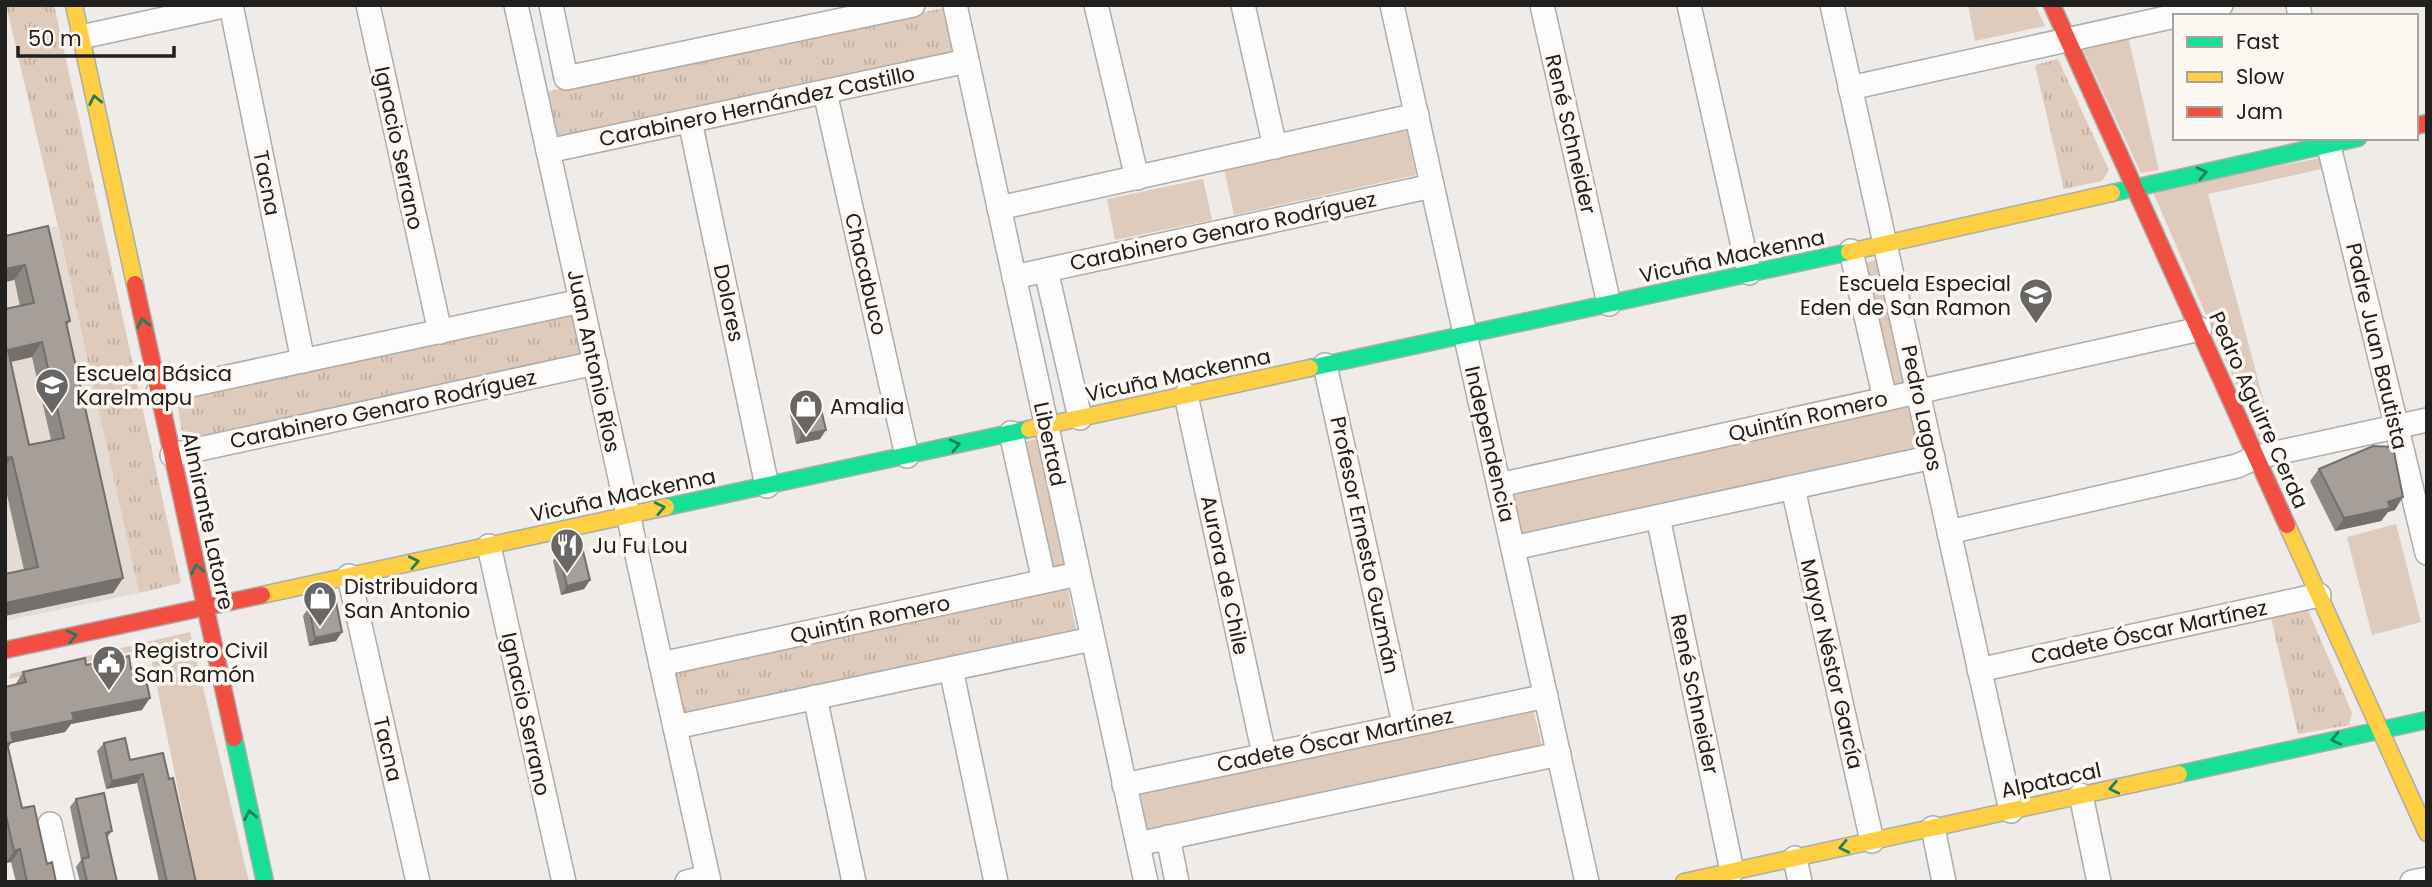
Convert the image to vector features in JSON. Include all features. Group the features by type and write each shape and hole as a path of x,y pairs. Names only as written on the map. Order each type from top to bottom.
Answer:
{"main road":[{"name":"Almirante Latorre","path":"74,5 265,882"},
{"name":"Pedro Aguirre Cerda","path":"2052,5 2427,833"},
{"name":"Vicuña Mackenna","path":"5,650 1886,244 2328,141"},
{"name":"Alpatacal","path":"1684,882 2427,720"}],"street":[{"path":"81,37 230,5"},
{"name":"Tacna","path":"230,5 303,361"},
{"name":"Ignacio Serrano","path":"368,5 440,332"},
{"name":"Juan Antonio Ríos","path":"516,5 675,727 702,880"},
{"path":"551,5 566,78 913,5"},
{"name":"Libertad","path":"955,5 1146,882"},
{"path":"1096,5 1137,178"},
{"path":"1243,5 1275,146"},
{"name":"Independencia","path":"1392,5 1587,882"},
{"name":"René Schneider","path":"1542,5 1609,304"},
{"path":"1689,5 1749,273"},
{"name":"Pedro Lagos","path":"1832,5 2011,811"},
{"path":"2183,14 2221,5"},
{"path":"1850,88 2173,16"},
{"name":"Carabinero Hernández Castillo","path":"548,151 967,61"},
{"name":"Chacabuco","path":"825,92 907,456"},
{"path":"999,208 1417,115"},
{"name":"Dolores","path":"690,121 767,485"},
{"name":"Padre Juan Bautista","path":"2328,141 2427,553"},
{"name":"Carabinero Genaro Rodríguez","path":"1014,277 1432,186"},
{"name":"Pedro Lagos","path":"1851,251 1885,399"},
{"name":"Libertad","path":"1046,270 1080,418"},
{"path":"158,392 581,302"},
{"name":"Quintín Romero","path":"1499,485 2200,329"},
{"name":"Carabinero Genaro Rodríguez","path":"172,455 595,363"},
{"name":"Profesor Ernesto Guzmán","path":"1325,365 1404,724"},
{"name":"Aurora de Chile","path":"1186,395 1264,754"},
{"path":"1949,532 2237,467 2257,457 2427,420"},
{"name":"Libertad","path":"1011,433 1044,581"},
{"path":"1513,548 1933,457"},
{"name":"Mayor Néstor García","path":"1793,488 1872,841"},
{"name":"René Schneider","path":"1658,517 1732,871"},
{"name":"Ignacio Serrano","path":"489,546 564,882"},
{"name":"Quintín Romero","path":"661,664 1078,574"},
{"name":"Tacna","path":"349,576 418,882"},
{"name":"Cadete Óscar Martínez","path":"1979,670 2319,595"},
{"path":"675,727 1093,639"},
{"path":"951,669 996,882"},
{"name":"Cadete Óscar Martínez","path":"1124,785 1546,696"},
{"path":"815,697 854,882"},
{"path":"1138,844 1559,754"},
{"path":"2081,795 2099,882"},
{"path":"50,824 63,882"},
{"path":"1933,828 1944,882"},
{"path":"1168,837 1178,882"},
{"path":"1795,858 1800,882"},
{"path":"2412,882 2427,878"}],"shaded area":[{"name":"Escuela Básica Karelmapu","path":"58,226 139,593 5,621 5,237"}],"green space":[{"path":"6,5 54,5 181,583 139,593"},
{"path":"1968,5 2035,5 2045,26 1975,41"},
{"path":"944,8 953,56 552,143 540,93"},
{"path":"2128,36 2159,170 2141,173 2082,47"},
{"path":"2058,59 2109,170 2102,181 2064,189 2035,65"},
{"path":"1407,131 1416,175 1234,215 1224,169"},
{"path":"2319,158 2322,169 2208,194 2273,435 2260,440 2153,192"},
{"path":"1203,179 1212,220 1115,240 1107,199"},
{"path":"1881,259 1910,388 1890,392 1861,264"},
{"path":"571,309 582,358 184,445 176,395"},
{"path":"1907,404 1919,453 1522,536 1512,489"},
{"path":"1044,437 1071,568 1049,574 1020,443"},
{"path":"2396,524 2421,622 2372,635 2347,537"},
{"path":"1067,585 1077,634 677,719 667,671"},
{"path":"2308,610 2352,713 2349,725 2298,734 2271,618"},
{"path":"190,632 249,882 197,882 149,648 9,679 10,674"},
{"path":"1533,708 1543,751 1144,835 1134,791"}],"building":[{"name":"Escuela Básica Karelmapu","path":"48,226 70,321 66,322 123,578 5,603 5,574 38,567 12,457 5,458 5,309 34,303 25,265 5,269 5,236","holes":["42,342 64,438 29,445 8,350"]},
{"path":"819,401 826,430 802,435 796,406"},
{"path":"2373,446 2393,447 2403,497 2388,502 2390,508 2344,518 2319,469"},
{"path":"582,547 590,580 567,586 559,552"},
{"path":"336,602 342,632 315,638 309,607"},
{"path":"129,656 131,669 143,666 150,698 72,713 74,720 11,733 13,742 7,743 22,808 34,806 47,864 52,862 56,882 27,882 20,849 14,851 5,811 5,687 26,682 23,672 85,658 86,665"},
{"path":"125,738 130,760 163,753 169,779 173,778 196,882 167,882 143,774 112,781 104,743"},
{"path":"104,793 112,831 106,833 117,882 87,882 82,859 89,857 76,799"}],"traffic: fast":[{"path":"2112,193 2349,140"},
{"path":"1310,368 1849,252"},
{"path":"666,507 1029,429"},
{"path":"2179,774 2427,720"},
{"path":"234,738 265,882"}],"traffic: slow":[{"path":"74,5 135,284"},
{"path":"1849,252 2112,193"},
{"path":"1029,429 1310,368"},
{"path":"262,595 666,507"},
{"path":"2287,525 2427,833"},
{"path":"1684,882 2179,774"}],"traffic: jam":[{"path":"2052,5 2287,525"},
{"path":"2418,125 2427,123"},
{"path":"135,284 234,738"},
{"path":"5,650 262,595"}],"place":[{"name":"Escuela Especial Eden de San Ramon","path":"2036,325"},
{"name":"Escuela Básica Karelmapu","path":"52,415"},
{"name":"Amalia","path":"806,436"},
{"name":"Ju Fu Lou","path":"567,575"},
{"name":"Distribuidora San Antonio","path":"320,628"},
{"name":"Registro Civil San Ramón","path":"109,692"}]}
